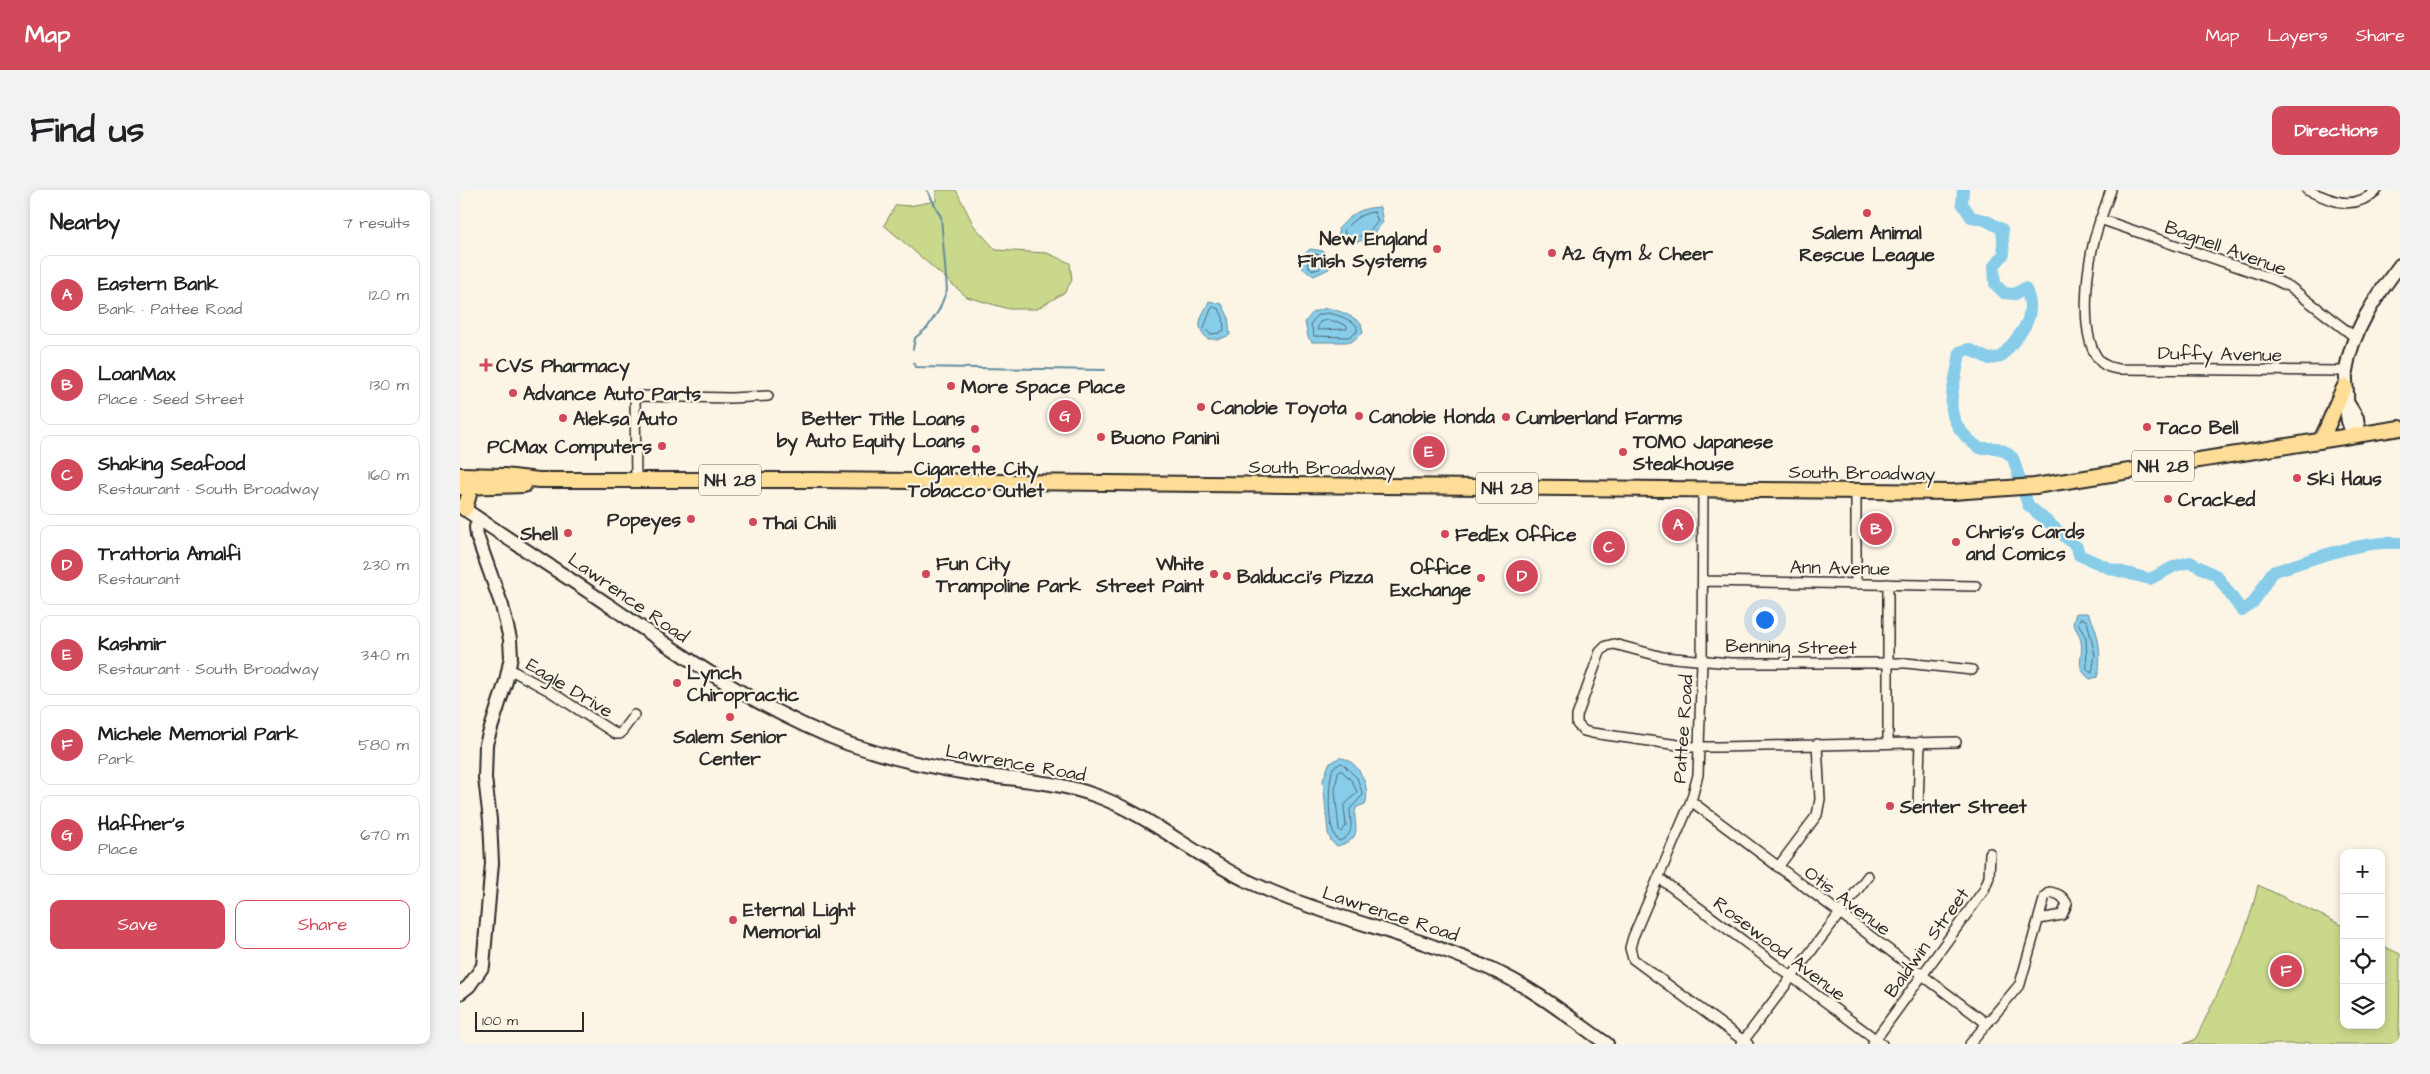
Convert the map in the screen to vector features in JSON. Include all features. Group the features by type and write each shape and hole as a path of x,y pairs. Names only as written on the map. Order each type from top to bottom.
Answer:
{"main road":[{"path":"2320,441 2330,424 2336,402 2345,386"},
{"name":"South Broadway","path":"460,476 504,476 539,480 636,479 1703,488 1944,492 2035,486 2400,428"},
{"name":"South Broadway","path":"466,487 527,485 539,480"},
{"path":"463,507 466,487"}],"street":[{"path":"2100,219 2111,190"},
{"path":"2307,190 2329,199 2349,203 2360,202 2377,190"},
{"name":"Bagnell Avenue","path":"2100,219 2274,279 2290,288 2356,338"},
{"name":"Duffy Avenue","path":"2100,219 2093,244 2087,288 2087,323 2097,357 2103,364 2119,368 2346,371"},
{"path":"2356,435 2346,417 2346,371 2356,338 2375,301 2400,265"},
{"path":"636,479 635,400 638,396 731,398 768,396"},
{"name":"Pattee Road","path":"1703,488 1702,661 1698,775 1691,801 1630,948 1633,959 1744,1043"},
{"path":"1856,491 1856,584"},
{"name":"Lawrence Road","path":"463,507 682,656 755,700 816,730 872,751 918,764 1063,786 1096,795 1127,810 1206,859 1251,883 1309,906 1435,947 1498,972 1544,997 1607,1044"},
{"path":"460,992 469,986 482,966 492,863 484,761 489,728 509,669 511,657 508,631 502,606 477,536 476,527 479,519"},
{"name":"Ann Avenue","path":"1703,581 1976,586"},
{"path":"1888,584 1888,742"},
{"name":"Benning Street","path":"1699,747 1592,733 1584,731 1577,724 1579,708 1597,660 1606,646 1614,644 1663,657 1730,663 1932,664 1972,670"},
{"name":"Eagle Drive","path":"509,669 548,690 616,734 620,734 634,716"},
{"path":"1918,807 1920,742"},
{"path":"1699,747 1956,742"},
{"path":"1778,867 1816,815 1820,798 1817,744"},
{"name":"Otis Avenue","path":"1691,801 1922,977 1986,1023"},
{"name":"Baldwin Street","path":"1876,1042 1984,890 1989,877 1990,853"},
{"path":"1744,1043 1868,876"},
{"name":"Rosewood Avenue","path":"1658,878 1876,1042"},
{"path":"1970,1044 2020,984 2039,919"}],"green space":[{"path":"936,190 956,190 974,226 996,250 1047,253 1070,263 1072,280 1065,292 1037,309 1009,309 967,297 884,225 896,205 909,206 936,201"},
{"path":"2258,885 2340,924 2340,1029 2385,1029 2385,947 2400,954 2399,1044 2316,1044 2304,1042 2303,1044 2184,1044 2194,1040 2198,1034 2240,943"}],"water":[{"path":"1380,207 1383,222 1370,236 1353,242 1340,238 1338,229 1348,219 1361,210"},
{"path":"1310,249 1323,251 1329,261 1329,269 1314,276 1302,268 1300,258"},
{"path":"1209,301 1222,304 1228,316 1230,335 1220,339 1208,339 1203,334 1200,321"},
{"path":"1327,308 1337,310 1357,320 1361,323 1363,333 1351,342 1312,342 1308,337 1305,322 1313,312"},
{"path":"2076,613 2087,613 2091,619 2099,644 2099,670 2097,677 2090,679 2082,669 2082,650 2079,634 2073,624"},
{"path":"1339,758 1346,759 1357,768 1365,782 1367,797 1365,804 1357,807 1355,812 1355,834 1347,843 1337,846 1331,841 1328,833 1323,780 1329,764"}],"waterway":[{"path":"913,349 915,338 927,328 939,310 947,290 941,217 927,190"},
{"path":"1963,190 1962,203 1971,217 1985,220 2002,229 2004,254 1994,266 1995,284 2004,293 2015,294 2025,288 2030,308 2025,326 2001,357 1989,359 1969,349 1960,352 1952,393 1953,415 1957,426 1979,448 1997,448 2013,458 2028,505 2077,547 2079,555 2111,569 2150,579 2175,566 2190,562 2217,576 2242,611 2254,602 2272,572 2352,548 2384,543 2400,543"},
{"path":"914,363 915,367 1105,370"}],"place":[{"name":"Salem Animal Rescue League","path":"1867,213"},
{"name":"New England Finish Systems","path":"1437,249"},
{"name":"A2 Gym & Cheer","path":"1552,253"},
{"name":"CVS Pharmacy","path":"486,365"},
{"name":"More Space Place","path":"951,386"},
{"name":"Advance Auto Parts","path":"513,393"},
{"name":"Canobie Toyota","path":"1201,407"},
{"name":"Haffner's","path":"1065,416"},
{"name":"Canobie Honda","path":"1359,416"},
{"name":"Cumberland Farms","path":"1506,417"},
{"name":"Aleksa Auto","path":"563,418"},
{"name":"Taco Bell","path":"2147,427"},
{"name":"Better Title Loans by Auto Equity Loans","path":"975,429"},
{"name":"Buono Panini","path":"1101,437"},
{"name":"PCMax Computers","path":"662,446"},
{"name":"Cigarette City Tobacco Outlet","path":"976,449"},
{"name":"Kashmir","path":"1429,452"},
{"name":"TOMO Japanese Steakhouse","path":"1623,452"},
{"name":"Ski Haus","path":"2297,478"},
{"name":"Cracked","path":"2168,499"},
{"name":"Popeyes","path":"691,519"},
{"name":"Thai Chili","path":"753,522"},
{"name":"Eastern Bank","path":"1678,525"},
{"name":"LoanMax","path":"1876,529"},
{"name":"Shell","path":"568,533"},
{"name":"FedEx Office","path":"1445,534"},
{"name":"Chris's Cards and Comics","path":"1956,542"},
{"name":"Shaking Seafood","path":"1609,547"},
{"name":"Fun City Trampoline Park","path":"926,574"},
{"name":"White Street Paint","path":"1214,574"},
{"name":"Balducci's Pizza","path":"1227,576"},
{"name":"Trattoria Amalfi","path":"1522,576"},
{"name":"Office Exchange","path":"1481,578"},
{"name":"Lynch Chiropractic","path":"677,683"},
{"name":"Salem Senior Center","path":"730,717"},
{"name":"Senter Street","path":"1890,806"},
{"name":"Eternal Light Memorial","path":"733,920"},
{"name":"Michele Memorial Park","path":"2286,971"}]}
